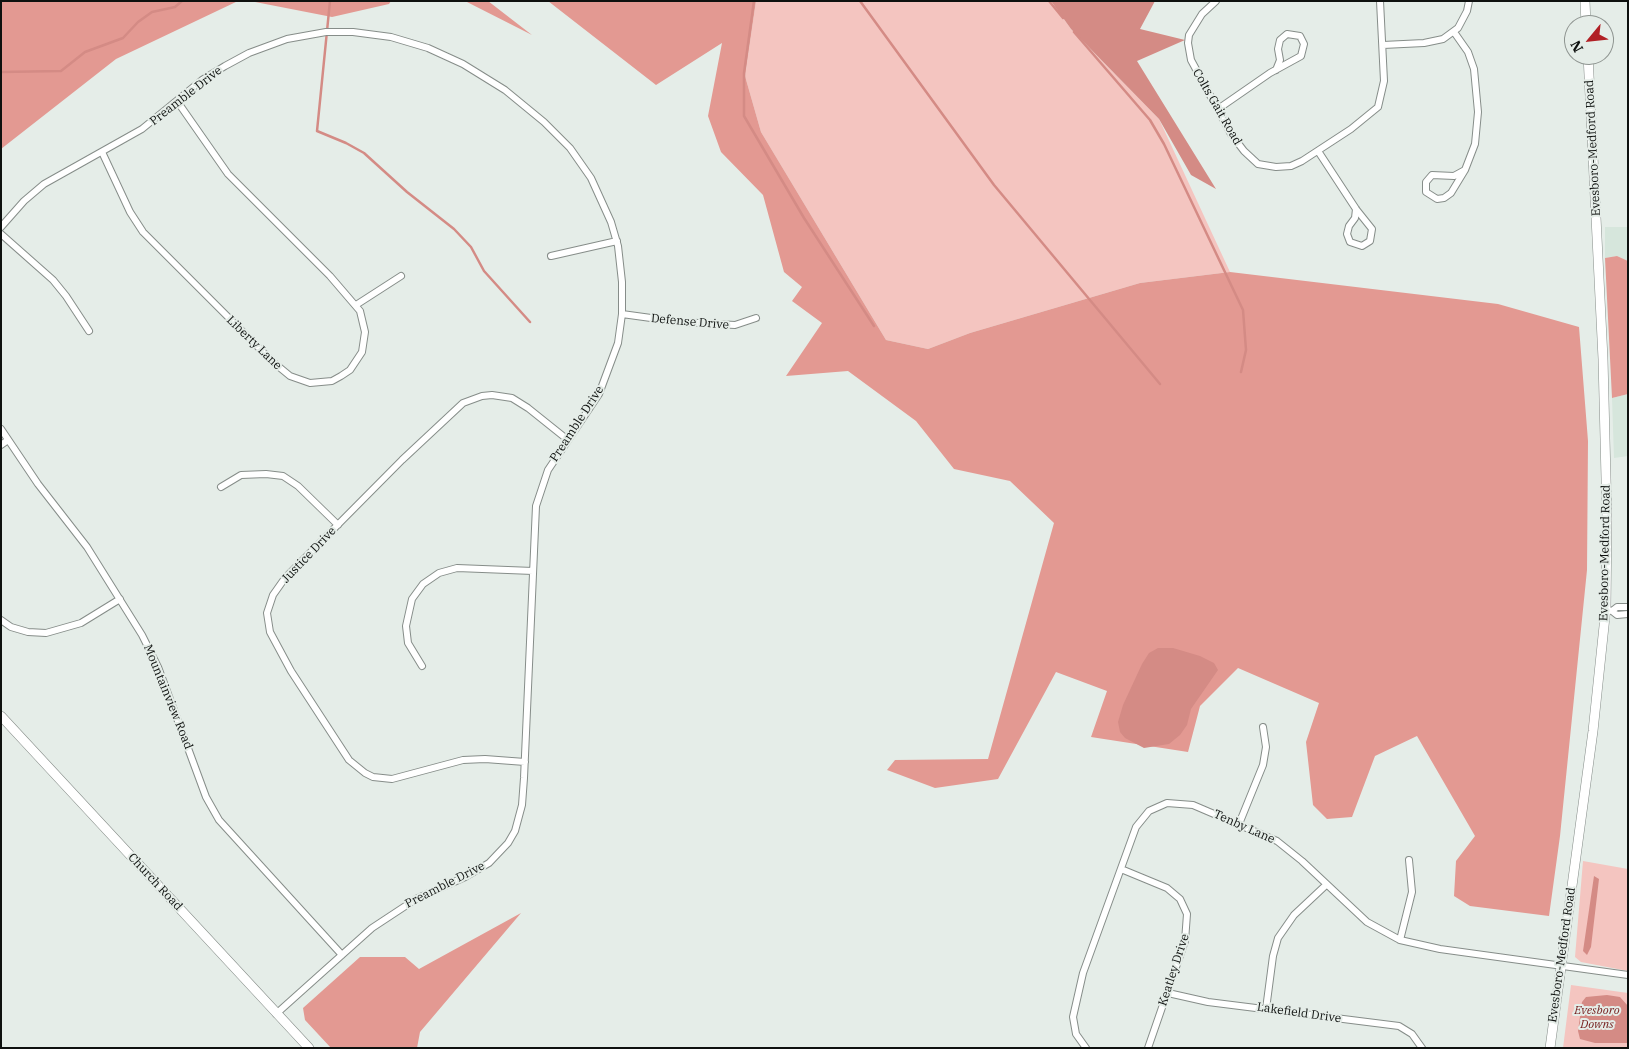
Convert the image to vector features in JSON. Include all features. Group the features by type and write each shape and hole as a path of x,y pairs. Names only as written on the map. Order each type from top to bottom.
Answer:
{"street":[{"name":"Colts Gait Road","path":"1216,1 1197,20 1189,35 1188,43 1191,60 1237,143 1258,164 1276,167 1291,166 1318,151 1370,116 1378,106 1384,81 1380,1"},
{"path":"1383,45 1434,42 1454,32 1463,20 1469,1"},
{"path":"1586,1 1586,15"},
{"name":"Preamble Drive","path":"1,227 24,201 44,184 142,130 177,101 225,66 249,53 287,40 313,34 353,32 378,34 409,42 452,58 484,76 544,122 570,148 591,178 607,211 617,240 622,270 622,314 618,343 605,382 585,417 548,470 538,494 525,762 520,818 515,831 500,854 478,870 405,905 372,928 276,1014"},
{"path":"1454,32 1472,60 1477,90 1477,134 1473,154 1465,170 1451,193 1437,200 1426,192 1426,182 1432,175 1454,176 1465,170"},
{"path":"1218,109 1276,70 1301,56 1305,48 1300,36 1287,34 1280,40 1278,49 1280,60 1276,70"},
{"name":"Evesboro-Medford Road","path":"1550,1048 1608,610 1603,367 1588,65"},
{"name":"Liberty Lane","path":"102,152 130,212 143,232 273,362 290,376 310,383 321,383 336,379 350,370 362,352 364,342 364,321 356,305 228,174 177,101"},
{"path":"1318,151 1356,209 1372,229 1373,233 1370,242 1362,246 1350,242 1347,234 1349,226 1355,218 1356,209"},
{"path":"1,234 53,280 89,331"},
{"path":"551,256 617,240"},
{"path":"356,305 400,276"},
{"name":"Defense Drive","path":"622,314 680,322 735,326 756,318"},
{"name":"Justice Drive","path":"525,762 485,759 463,760 392,779 373,777 357,768 349,760 279,651 270,632 267,613 269,604 278,586 446,418 472,399 492,395 512,398 528,408 568,440"},
{"name":"Mountainview Road","path":"1,429 45,493 87,547 142,635 158,667 206,797 219,820 342,955"},
{"path":"1,445 8,440"},
{"path":"221,486 241,474 283,476 298,486 338,525"},
{"path":"422,666 408,642 406,626 412,600 423,584 438,573 457,568 533,571"},
{"path":"1,620 20,630 46,633 81,623 120,600"},
{"path":"1608,610 1617,607 1628,607"},
{"path":"1608,610 1617,614 1628,614"},
{"name":"Church Road","path":"1,716 309,1048"},
{"path":"1238,824 1263,765 1266,747 1263,727"},
{"name":"Tenby Lane","path":"1084,1047 1073,1026 1074,1008 1084,973 1136,827 1149,811 1167,803 1185,803 1267,836 1285,847 1367,922 1400,940 1440,949 1561,964 1628,975"},
{"path":"1400,940 1412,892 1409,860"},
{"name":"Keatley Drive","path":"1121,869 1167,888 1184,906 1187,914 1188,932 1148,1048"},
{"path":"1266,1009 1273,956 1278,938 1294,915 1326,885"},
{"name":"Lakefield Drive","path":"1168,993 1208,1002 1398,1026 1412,1034 1422,1048"}],"shaded area":[{"path":"1,1 238,1 116,59 1,149"},
{"path":"250,1 391,1 389,4 332,17"},
{"path":"465,1 488,1 532,35"},
{"path":"548,1 756,1 745,76 761,132 886,340 928,349 970,333 1140,283 1230,272 1498,304 1579,327 1588,441 1587,570 1560,836 1549,916 1470,906 1454,896 1456,861 1475,836 1417,736 1375,756 1352,817 1327,819 1313,805 1306,742 1319,703 1238,668 1200,706 1188,752 1091,737 1107,691 1056,672 998,779 935,788 887,770 895,760 988,759 1054,523 1010,481 954,469 916,421 848,371 786,376 822,323 792,301 802,287 784,272 763,195 721,152 708,116 722,43 656,85"},
{"path":"1051,1 1155,1 1140,29 1185,40 1137,61 1216,189 1191,175 1159,119 1071,29"},
{"path":"1605,227 1628,227 1628,261 1617,256 1605,258"},
{"path":"1617,256 1628,261 1628,394 1612,398 1605,258"},
{"path":"1628,394 1628,456 1614,458 1612,398"},
{"path":"1158,648 1173,648 1200,656 1214,663 1218,670 1191,709 1187,725 1180,735 1169,744 1144,748 1125,738 1120,732 1118,722 1123,705 1142,664 1149,653"},
{"path":"1594,876 1599,879 1591,947 1587,955 1583,951"},
{"path":"521,913 420,1032 417,1048 331,1048 305,1020 303,1008 360,957 405,957 419,969"},
{"path":"1607,995 1620,997 1628,1006 1628,1043 1595,1043 1580,1039 1578,1031 1582,1002 1586,997"}],"green space":[{"path":"756,1 1051,1 1071,29 1159,119 1230,272 1140,283 970,333 928,349 886,340 761,132 745,76"},
{"path":"1583,861 1628,869 1628,971 1581,962 1575,957"},
{"name":"Evesboro Downs","path":"1571,985 1628,993 1628,1048 1563,1048"}],"waterway":[{"path":"1,72 61,71 85,52 123,38 138,22 152,12 175,7 182,1"},
{"path":"330,1 317,131 364,153 407,192 454,229 471,247 484,271 530,322"},
{"path":"754,1 744,73 744,116 804,218 874,326"},
{"path":"860,1 994,185 1160,384"},
{"path":"1049,1 1063,18"},
{"path":"1074,32 1150,120 1164,144 1243,310 1246,350 1241,372"}]}
